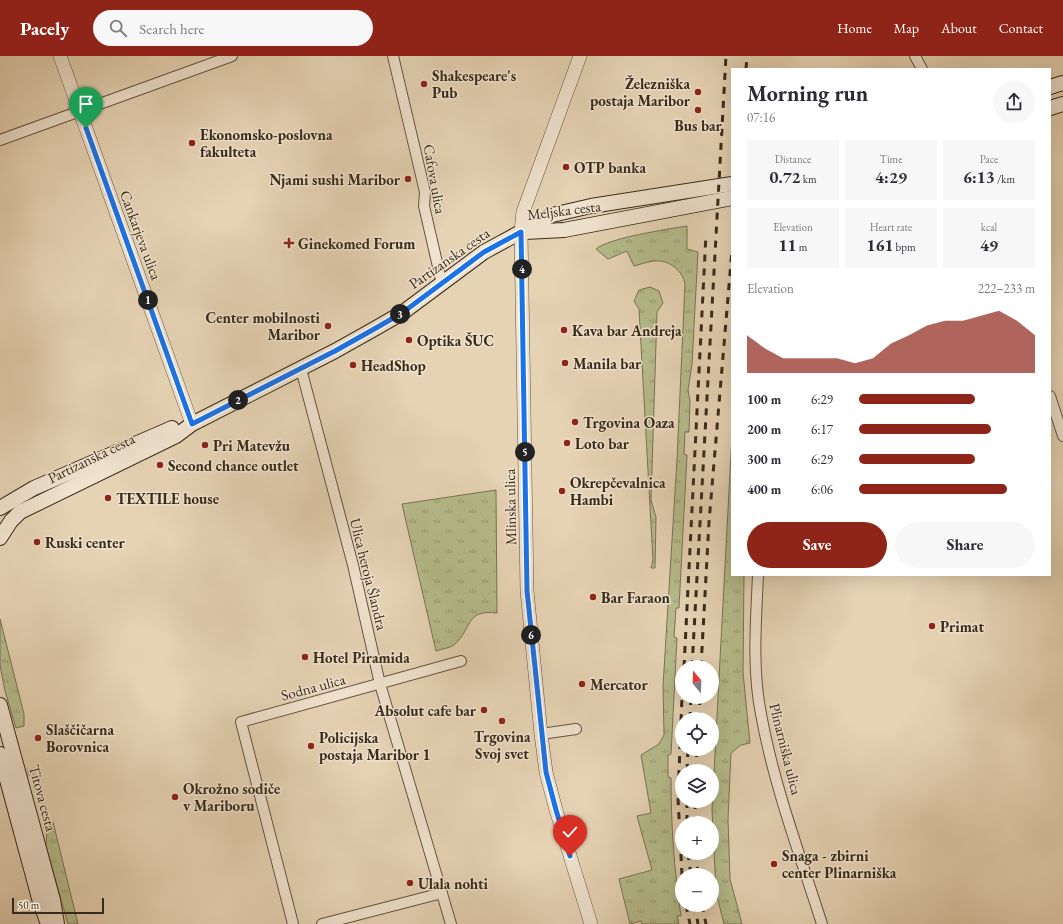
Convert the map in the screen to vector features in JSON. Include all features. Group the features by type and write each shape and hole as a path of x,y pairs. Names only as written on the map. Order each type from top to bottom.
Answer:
{"main road":[{"path":"1051,87 1063,83"},
{"path":"1051,108 1063,104"},
{"name":"Meljska cesta","path":"521,232 552,215 566,211 731,184"},
{"name":"Meljska cesta","path":"521,232 564,230 731,198"},
{"name":"Partizanska cesta","path":"29,507 176,436 192,424 301,369 390,320 442,284 484,252 521,232"},
{"name":"Partizanska cesta","path":"0,508 23,493 41,485 167,430 192,424"},
{"path":"0,538 16,516 29,507"},
{"name":"Titova cesta","path":"0,705 46,901"},
{"path":"0,754 46,901 57,924"},
{"path":"41,924 46,901"},
{"path":"46,901 48,924"},
{"path":"46,901 65,924"}],"street":[{"name":"Cankarjeva ulica","path":"60,56 192,424"},
{"path":"0,140 232,56"},
{"name":"Cafova ulica","path":"393,56 425,192 424,206 442,284"},
{"path":"521,232 523,212 580,56"},
{"path":"915,56 921,68"},
{"name":"Mlinska ulica","path":"521,232 527,591 541,734 546,772 591,924"},
{"name":"Ulica heroja Šlandra","path":"301,369 352,565 380,684 451,924"},
{"path":"1051,399 1063,436"},
{"name":"Partizanska cesta","path":"0,513 29,507"},
{"name":"Plinarniška ulica","path":"758,576 756,671 761,714 774,773 822,924"},
{"name":"Sodna ulica","path":"293,924 241,722 462,661"},
{"path":"541,734 576,729"},
{"path":"322,924 442,893"}],"green space":[{"path":"687,226 687,249 698,252 692,364 688,390 690,401 689,432 685,432 684,454 687,455 679,608 676,608 674,637 677,638 671,754 668,755 668,777 671,778 672,829 675,868 675,912 681,912 681,916 677,916 679,924 642,924 641,921 630,924 619,879 652,870 637,816 651,813 641,755 659,744 664,735 663,686 677,460 685,284 682,275 669,263 654,261 634,266 627,251 608,259 596,249 613,241"},
{"path":"650,287 659,291 663,303 657,312 651,500 656,517 655,568 651,568 653,560 639,309 634,301 639,290"},
{"path":"731,454 731,576 744,576 743,672 750,743 741,745 731,753 728,819 730,879 742,924 724,924 719,904 719,868 715,868 714,860 719,860 719,816 712,816 712,808 719,808 719,764 714,764 715,756 719,756 719,712 717,712 718,704 719,704 719,679"},
{"path":"496,490 497,613 479,614 474,617 460,639 454,645 436,651 402,504"},
{"path":"0,619 24,714 24,726 16,728 5,691 0,665"},
{"path":"53,822 78,924 68,924 46,846 47,828"}],"tunnel":[{"path":"15,774 38,771"}],"railway":[{"path":"692,660 726,56"},
{"path":"746,68 747,56"},
{"path":"684,660 706,234"},
{"path":"701,660 709,522 731,262"},
{"path":"682,704 678,798 682,868"},
{"path":"690,712 691,704"},
{"path":"699,712 700,704"},
{"path":"687,764 688,756"},
{"path":"696,764 697,756"},
{"path":"687,808 687,816"},
{"path":"695,808 695,816"},
{"path":"689,860 690,868"},
{"path":"697,860 697,868"},
{"path":"687,912 690,924"},
{"path":"696,912 698,924"},
{"path":"703,912 706,924"}],"place":[{"name":"Shakespeare's Pub","path":"424,84"},
{"name":"Železniška postaja Maribor","path":"698,92"},
{"name":"Bus bar","path":"698,110"},
{"name":"Ekonomsko-poslovna fakulteta","path":"192,143"},
{"name":"OTP banka","path":"566,167"},
{"name":"Njami sushi Maribor","path":"408,179"},
{"name":"Ginekomed Forum","path":"289,243"},
{"name":"Center mobilnosti Maribor","path":"328,326"},
{"name":"Kava bar Andreja","path":"564,330"},
{"name":"Optika ŠUC","path":"409,340"},
{"name":"Manila bar","path":"565,363"},
{"name":"HeadShop","path":"353,365"},
{"name":"Trgovina Oaza","path":"575,422"},
{"name":"Loto bar","path":"567,443"},
{"name":"Pri Matevžu","path":"205,445"},
{"name":"Second chance outlet","path":"160,465"},
{"name":"Okrepčevalnica Hambi","path":"562,491"},
{"name":"TEXTILE house","path":"108,498"},
{"name":"Ruski center","path":"37,542"},
{"name":"Bar Faraon","path":"593,597"},
{"name":"Primat","path":"932,626"},
{"name":"Hotel Piramida","path":"305,657"},
{"name":"Mercator","path":"582,684"},
{"name":"Absolut cafe bar","path":"484,710"},
{"name":"Trgovina Svoj svet","path":"502,721"},
{"name":"Slaščičarna Borovnica","path":"38,738"},
{"name":"Policijska postaja Maribor 1","path":"311,746"},
{"name":"Okrožno sodiče v Mariboru","path":"175,797"},
{"name":"Snaga - zbirni center Plinarniška","path":"774,864"},
{"name":"Ulala nohti","path":"410,883"}],"route":[{"path":"86,128 192,424 301,369 402,313 484,252 521,232 523,275 527,591 546,772 570,856"}]}
